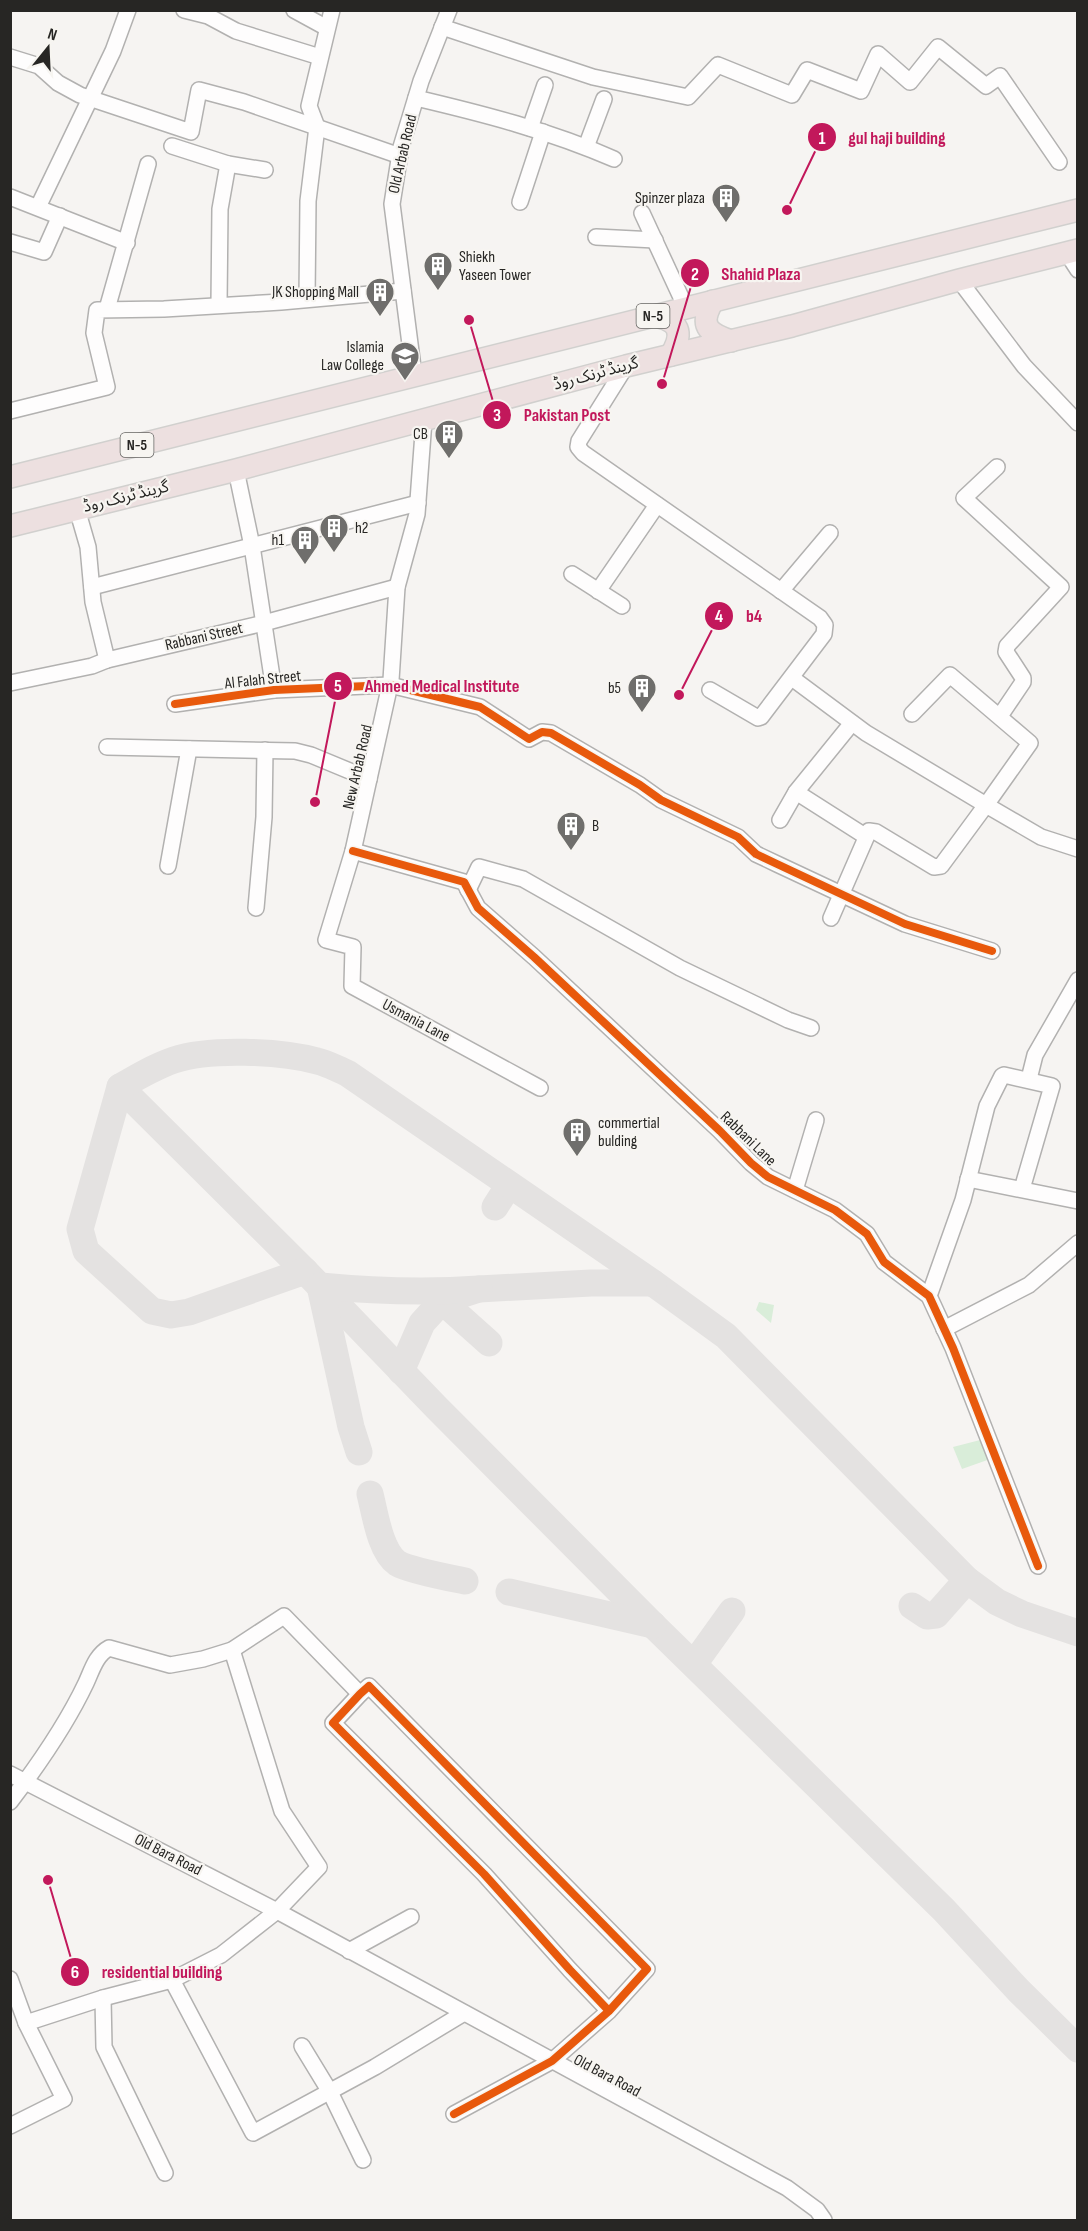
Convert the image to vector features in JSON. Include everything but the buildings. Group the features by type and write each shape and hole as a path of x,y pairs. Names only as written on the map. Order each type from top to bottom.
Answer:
{"highway":[{"name":"N-5","path":"10,477 1077,210"},
{"name":"گرینڈ ٹرنک روڈ","path":"10,526 236,470 626,366 792,326 959,279 1074,258"},
{"path":"713,301 706,316 708,329 714,336 731,341"},
{"path":"654,316 666,318 677,328 679,335 671,355"}],"street":[{"path":"38,207 113,51 128,10"},
{"path":"184,10 208,16 236,31 320,57"},
{"path":"294,10 327,28"},
{"path":"307,300 308,201 317,127 309,106 332,10"},
{"name":"Old Arbab Road","path":"414,375 392,204 400,156 416,98 449,10"},
{"path":"442,27 592,77 688,97 718,65 792,95 807,70 861,91 878,54 910,82 938,47 986,86 1000,76 1059,162"},
{"path":"10,57 39,66 58,83 89,98 191,132 199,90 244,102 400,156"},
{"path":"520,202 545,85"},
{"path":"416,98 504,119 614,159"},
{"path":"586,147 604,99"},
{"path":"172,146 228,164 265,170"},
{"path":"107,309 148,164"},
{"path":"219,305 220,209 228,164"},
{"path":"10,197 127,243"},
{"path":"642,213 686,308"},
{"path":"10,242 44,252 60,216"},
{"path":"596,237 655,240"},
{"path":"959,279 1024,366 1077,423"},
{"path":"10,411 107,387 94,333 97,310 307,300 403,291"},
{"path":"626,366 579,441 578,447 583,453 819,618 825,625 824,634 759,718 710,690"},
{"name":"New Arbab Road","path":"326,940 353,851 390,685 397,587 417,514 424,420"},
{"path":"997,467 964,498 1061,587 1007,646 1006,652 1023,678 1023,682 1000,716"},
{"path":"236,470 252,546 274,690"},
{"path":"92,587 418,504"},
{"path":"598,591 657,505"},
{"path":"78,509 88,548 92,587 107,660"},
{"path":"781,591 830,533"},
{"path":"572,574 622,606"},
{"name":"Rabbani Street","path":"10,683 92,666 107,660 264,623 397,587"},
{"path":"831,918 869,831 876,832 934,867 941,866 1030,743 950,675 912,714"},
{"path":"792,678 852,723 986,805 1041,837 1077,849"},
{"name":"Al Falah Street","path":"175,704 274,690 390,685 480,707 530,739 542,732 551,733 640,785 661,800 738,837 756,854 905,924 992,951"},
{"path":"780,820 796,792 852,723"},
{"path":"107,747 295,751 311,755 369,779"},
{"path":"168,866 189,749"},
{"path":"256,908 264,817 265,750"},
{"path":"796,792 865,836"},
{"name":"Rabbani Lane","path":"353,851 464,882 478,908 704,1115 751,1163 768,1177 835,1210 867,1234 884,1263 929,1296 1038,1566"},
{"path":"468,890 479,867 523,879 680,968 788,1020 811,1028"},
{"name":"Usmania Lane","path":"326,940 353,947 352,986 540,1088"},
{"path":"1029,1079 1035,1055 1077,980"},
{"path":"929,1296 968,1179 987,1106 1002,1076 1029,1079 1052,1086 1022,1190"},
{"path":"795,1190 816,1120"},
{"path":"968,1179 1077,1201"},
{"path":"944,1329 1029,1285 1077,1243"},
{"path":"10,1802 26,1782 81,1695 100,1653 109,1648 170,1665 203,1659 232,1650 284,1616 360,1694"},
{"path":"26,2023 103,1998 172,1980 221,1955 277,1911 319,1867 282,1811 232,1650"},
{"path":"454,2114 552,2061 609,2011 647,1969 369,1686 333,1723 484,1875 609,2011"},
{"name":"Old Bara Road","path":"10,1774 277,1911 787,2188 817,2210 824,2220"},
{"path":"350,1951 411,1917"},
{"path":"10,1979 26,2023 64,2099 10,2126"},
{"path":"172,1980 253,2133 330,2092 464,2013"},
{"path":"103,1998 104,2047 165,2173"},
{"path":"302,2046 330,2092 363,2160"}],"green space":[{"path":"759,1302 774,1305 771,1323 756,1310"},
{"path":"984,1439 993,1458 962,1469 953,1447"}],"taxiway":[{"path":"305,1271 189,1312 171,1315 152,1311 86,1251 80,1229 120,1087 174,1060 225,1052 265,1053 302,1058 324,1063 347,1073 653,1283 726,1336 967,1580 997,1602 1022,1614 1078,1633"},
{"path":"120,1087 305,1271 436,1407 653,1625 944,1910 1019,1991 1078,2049"},
{"path":"495,1207 509,1185"},
{"path":"401,1371 422,1323 442,1301 479,1289 591,1283 653,1283"},
{"path":"359,1452 351,1427 320,1286 400,1291 479,1289"},
{"path":"442,1301 489,1343"},
{"path":"370,1494 382,1541 397,1563 419,1571 465,1581"},
{"path":"912,1606 927,1616 936,1615 967,1580"},
{"path":"509,1592 653,1625"},
{"path":"694,1664 732,1611"}],"cycle path":[{"path":"175,704 274,690 390,685 480,707 529,739 542,732 551,733 640,785 661,800 738,837 756,854 905,924 992,951"},
{"path":"353,851 464,882 478,908 534,957 720,1131 751,1163 768,1177 835,1210 867,1234 884,1262 929,1296 953,1348 1038,1566"},
{"path":"454,2114 552,2061 609,2011 647,1969 369,1686 333,1723 484,1874 609,2011"}],"place":[{"name":"gul haji building","path":"787,210"},
{"name":"Spinzer plaza","path":"726,224"},
{"name":"Shiekh Yaseen Tower","path":"438,292"},
{"name":"JK Shopping Mall","path":"380,318"},
{"name":"Pakistan Post","path":"469,320"},
{"name":"Islamia Law College","path":"405,382"},
{"name":"Shahid Plaza","path":"662,384"},
{"name":"CB","path":"449,460"},
{"name":"h2","path":"334,554"},
{"name":"h1","path":"305,566"},
{"name":"b4","path":"679,695"},
{"name":"b5","path":"642,714"},
{"name":"Ahmed Medical Institute","path":"315,802"},
{"name":"B","path":"571,852"},
{"name":"commertial bulding","path":"577,1158"},
{"name":"residential building","path":"48,1880"}]}
